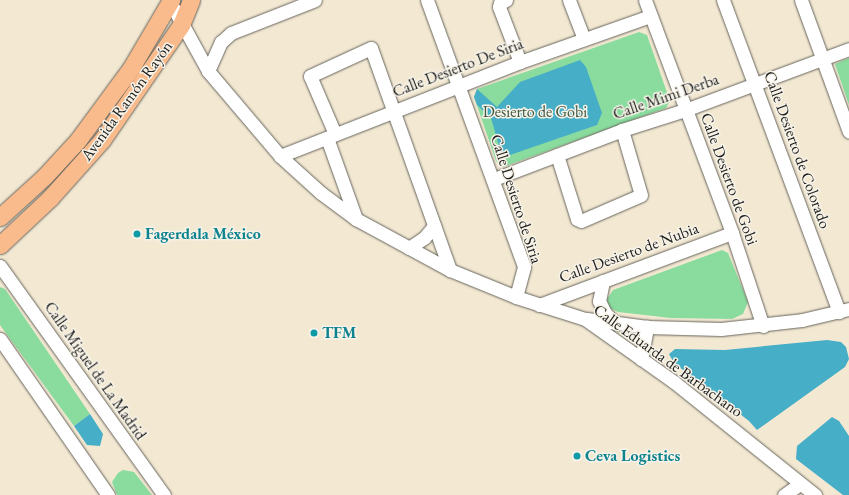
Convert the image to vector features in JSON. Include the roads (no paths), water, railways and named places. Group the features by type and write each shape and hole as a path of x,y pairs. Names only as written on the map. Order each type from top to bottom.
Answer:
{"main road":[{"name":"Avenida Ramón Rayón","path":"0,245 50,198 102,140 181,25 192,0"},
{"name":"Avenida Ramón Rayón","path":"0,217 44,177 78,140 131,68 170,1"}],"street":[{"path":"208,71 221,42 231,33 315,0"},
{"name":"Calle Desierto de Siria","path":"427,0 494,180 524,267 516,297"},
{"path":"506,0 500,4 499,7 520,62"},
{"path":"569,0 584,39"},
{"name":"Calle Desierto de Gobi","path":"645,0 732,233 763,326"},
{"name":"Calle Desierto de Colorado","path":"723,0 844,310"},
{"path":"800,0 849,132"},
{"name":"Calle Eduarda de Barbachano","path":"170,1 181,25 208,71 280,156 321,193 356,219 450,270 516,297 585,319 641,359 815,495"},
{"name":"Calle Desierto De Siria","path":"280,156 520,62 650,16"},
{"path":"356,219 331,136 310,76 369,48 374,52 450,270"},
{"name":"Calle Mimi Derba","path":"494,180 622,130 685,110 849,49"},
{"path":"556,155 576,219 581,221 641,195 622,130"},
{"path":"409,248 424,238 434,226"},
{"name":"Calle Desierto de Nubia","path":"539,305 732,233"},
{"name":"Calle Miguel de La Madrid","path":"0,266 164,495"},
{"path":"603,281 599,291 599,301 605,313 614,323"},
{"path":"585,319 647,327 721,329 763,326 844,310"},
{"path":"641,359 647,327"},
{"path":"0,339 108,495"},
{"path":"784,495 800,484"}],"water":[{"path":"580,60 586,67 602,113 597,125 510,155 501,153 491,118 477,105 474,97 477,89 497,107 520,82"},
{"path":"827,340 841,342 846,347 849,359 845,367 757,430 749,421 674,363 669,354 675,349 725,350"},
{"path":"90,414 103,434 100,446 87,445 74,426"},
{"path":"832,417 839,421 849,436 849,495 843,495 796,459 797,446"}],"place":[{"name":"Fagerdala México","path":"137,234"},
{"name":"TFM","path":"314,333"},
{"name":"Ceva Logistics","path":"577,456"}],"park label":[{"name":"Desierto de Gobi","path":"535,112"}]}
